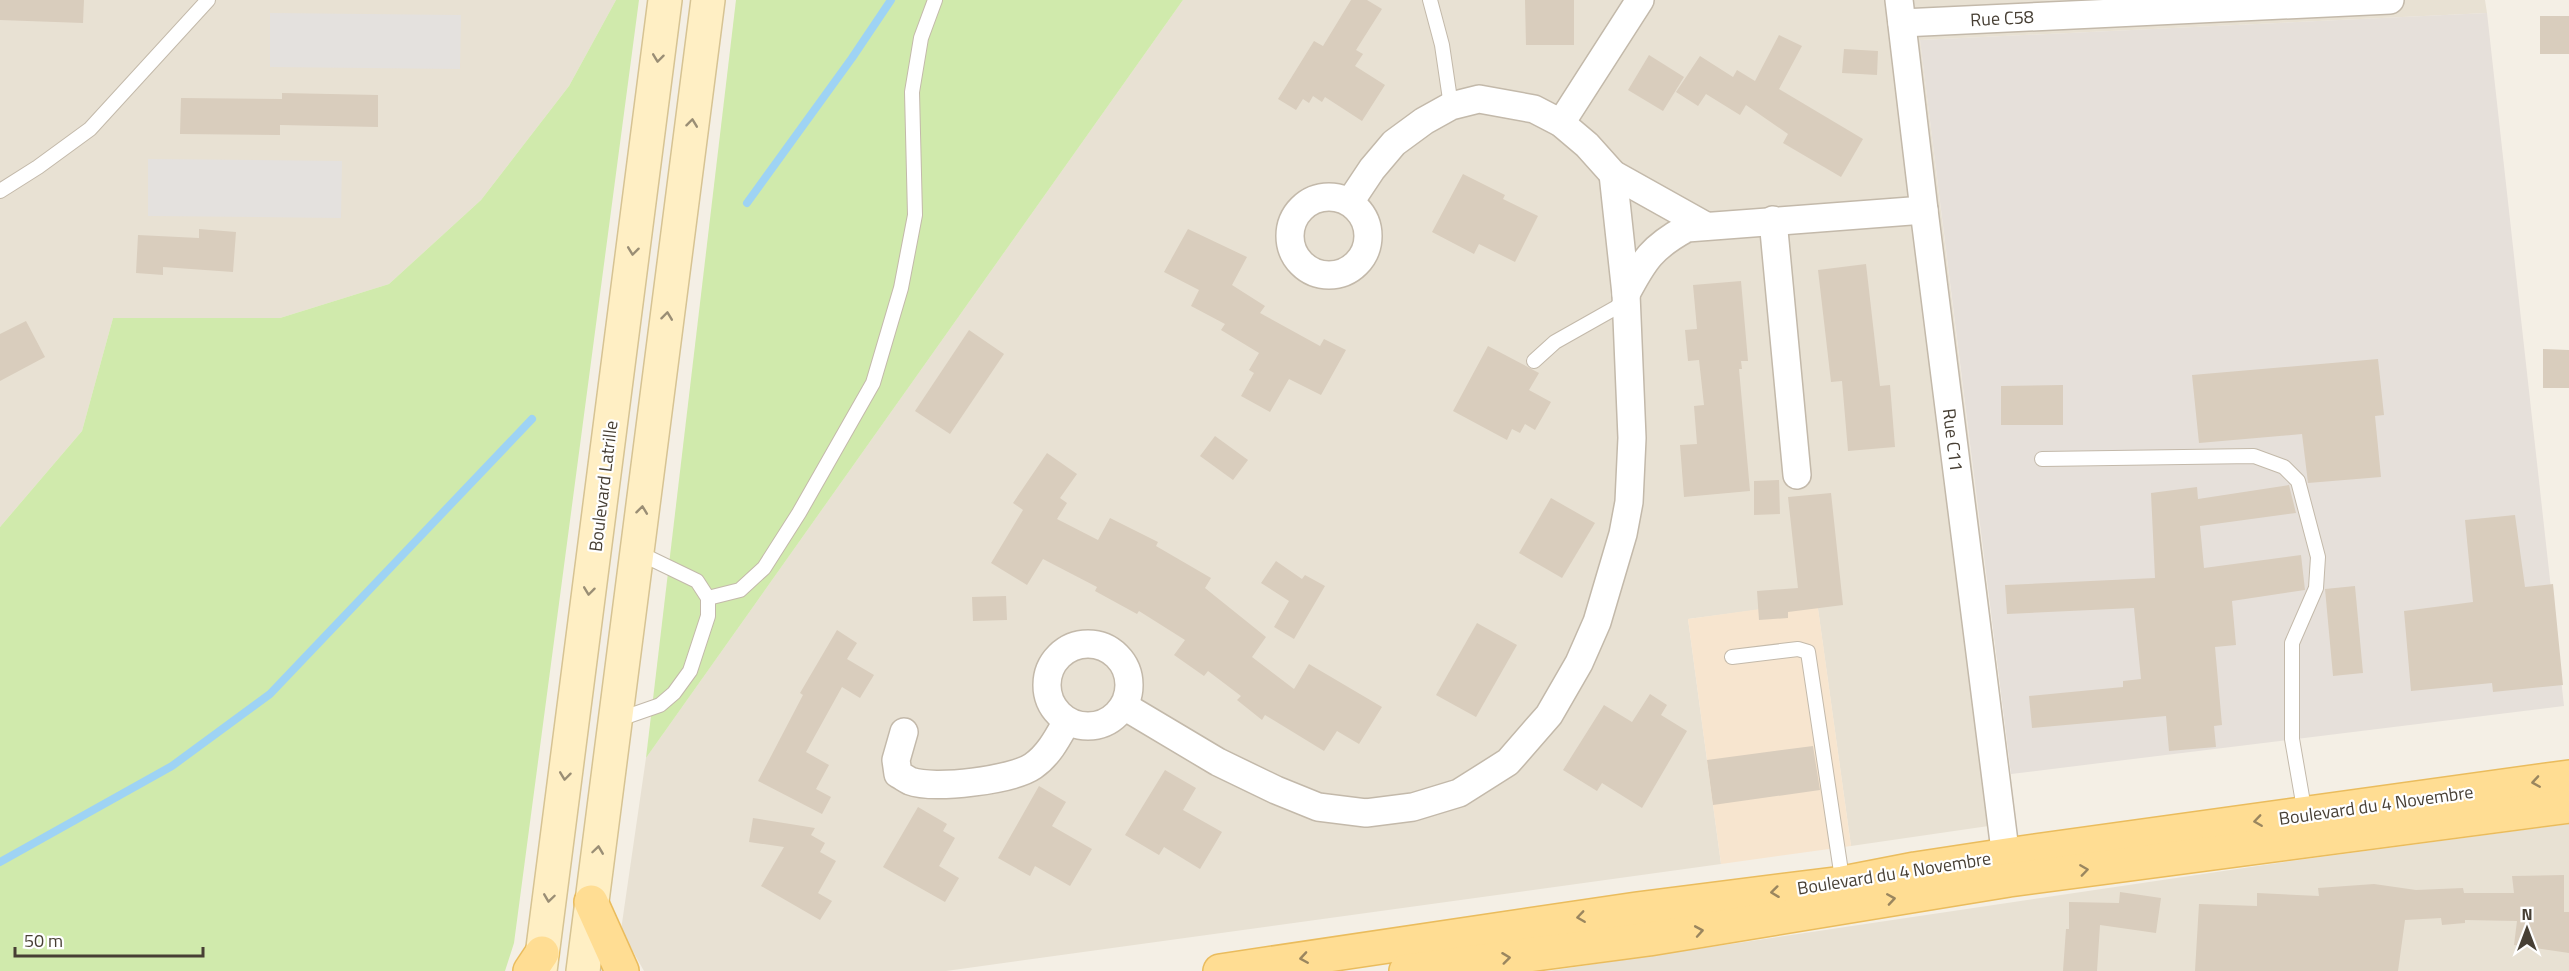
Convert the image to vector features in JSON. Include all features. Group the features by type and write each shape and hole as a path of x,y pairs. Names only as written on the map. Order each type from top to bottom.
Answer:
{"main road":[{"name":"Boulevard Latrille","path":"537,965 665,0"},
{"path":"583,971 708,0"},
{"name":"Boulevard du 4 Novembre","path":"2306,828 2569,777"},
{"name":"Boulevard du 4 Novembre","path":"1406,971 1648,939 1843,895 1915,868 2008,868 2306,828 2569,806"},
{"name":"Boulevard du 4 Novembre","path":"1220,971 1637,909 1843,895"},
{"path":"591,902 622,971"}],"street":[{"path":"1561,123 1640,0"},
{"name":"Rue C58","path":"1900,11 2390,0"},
{"name":"Rue C11","path":"1900,11 2008,868"},
{"path":"1350,202 1394,142 1451,106 1479,99 1534,109 1561,123 1587,145 1613,174 1706,226"},
{"path":"1124,706 1218,762 1318,807 1366,813 1413,807 1459,793 1508,762 1549,715 1579,663 1597,622 1623,534 1629,502 1632,438 1626,294 1613,174"},
{"path":"1626,294 1642,262 1663,242 1687,228 1924,210"},
{"path":"1773,220 1797,475"},
{"path":"1094,644 1109,649 1121,660 1128,674 1129,691 1124,706 1113,718 1099,725 1082,726 1067,721 1054,710 1047,696 1046,680 1052,664 1062,652 1077,645 1094,644"},
{"path":"904,732 896,760 898,774 911,782 952,783 1008,776 1033,766 1051,749 1067,721"}],"lane":[{"path":"0,191 39,167 90,129 208,0"},
{"path":"708,598 740,590 764,568 799,513 873,383 901,288 915,214 912,92 921,38 935,0"},
{"path":"1430,0 1442,45 1451,106"},
{"path":"1534,361 1555,342 1617,307 1626,294"},
{"path":"2042,459 2254,456 2284,467 2298,481 2318,557 2316,588 2292,643 2292,739 2306,828"},
{"path":"615,720 660,705 674,693 690,672 708,616 708,598 697,581 637,551"},
{"path":"1732,657 1798,649 1808,652 1843,895"}],"shaded area":[{"path":"0,0 616,0 569,86 481,200 389,284 280,318 113,318 82,431 0,527"},
{"path":"1183,0 2485,0 2487,13 1920,40 2016,822 1851,846 1817,602 1688,619 1721,864 946,971 644,971 621,930 646,758"},
{"path":"270,13 461,15 460,69 270,67"},
{"path":"2487,13 2564,706 2011,774 1920,40"},
{"path":"148,159 342,161 341,218 148,216"},
{"path":"1817,601 1851,846 1721,864 1688,619"},
{"path":"2569,824 2569,971 1548,971 2291,861"}],"green space":[{"path":"616,0 639,0 514,943 505,971 0,971 0,527 82,431 113,318 280,318 389,284 481,200 569,86"},
{"path":"736,0 1183,0 646,758"}],"building":[{"path":"0,0 84,0 83,23 0,20"},
{"path":"1351,0 1367,0 1382,9 1356,50 1363,54 1355,66 1385,85 1362,121 1325,97 1322,102 1313,96 1309,103 1303,99 1296,110 1278,99 1314,41 1323,46"},
{"path":"1525,0 1574,0 1574,45 1526,45"},
{"path":"2540,16 2569,16 2569,54 2540,54"},
{"path":"1779,35 1802,46 1779,89 1863,139 1841,177 1783,143 1788,134 1746,105 1740,115 1706,94 1698,106 1676,92 1700,56 1733,77 1737,70 1755,81"},
{"path":"1844,49 1878,51 1877,75 1842,73"},
{"path":"1649,55 1684,77 1663,111 1628,90"},
{"path":"282,93 378,95 378,127 280,125 280,135 180,134 181,98 282,99"},
{"path":"1463,174 1505,195 1503,199 1538,216 1515,262 1479,244 1474,254 1432,232"},
{"path":"199,229 236,232 233,272 163,267 163,275 136,273 138,235 199,238"},
{"path":"1188,229 1247,257 1232,285 1265,306 1260,313 1320,346 1324,339 1346,350 1321,395 1289,379 1270,412 1241,396 1254,373 1249,370 1259,353 1221,330 1225,324 1191,306 1199,290 1164,272"},
{"path":"1866,264 1880,386 1890,385 1895,447 1848,451 1842,381 1831,382 1818,270"},
{"path":"1741,281 1748,361 1741,361 1742,369 1739,369 1750,491 1684,497 1680,445 1697,444 1694,406 1704,405 1699,360 1688,361 1685,330 1697,329 1693,285"},
{"path":"26,321 45,357 0,381 0,334"},
{"path":"969,330 1004,354 950,434 915,411"},
{"path":"1488,346 1539,373 1529,390 1551,402 1535,430 1525,424 1520,433 1512,429 1507,440 1453,411"},
{"path":"2543,349 2569,350 2569,388 2543,388"},
{"path":"2378,359 2384,415 2375,416 2381,477 2308,483 2302,434 2199,443 2192,375"},
{"path":"2063,385 2063,425 2001,425 2001,386"},
{"path":"1215,436 1248,460 1233,480 1200,456"},
{"path":"1047,453 1077,474 1060,498 1067,503 1057,519 1098,540 1110,518 1158,542 1156,546 1211,578 1205,588 1266,637 1252,657 1294,689 1309,664 1382,707 1359,744 1337,731 1324,751 1265,715 1262,720 1237,700 1241,696 1208,671 1204,676 1174,655 1185,640 1139,611 1137,614 1095,591 1097,587 1043,559 1027,585 991,563 1023,510 1013,503"},
{"path":"1779,480 1780,514 1754,515 1754,481"},
{"path":"2289,485 2296,513 2200,526 2204,568 2301,555 2305,590 2232,601 2236,645 2215,647 2222,725 2214,726 2216,747 2169,751 2166,716 2032,728 2029,696 2123,687 2123,681 2141,679 2134,608 2007,614 2005,585 2155,578 2151,493 2197,487 2198,499"},
{"path":"1831,493 1843,605 1788,612 1788,618 1759,620 1757,591 1798,588 1788,497"},
{"path":"1551,498 1595,523 1562,578 1519,553"},
{"path":"2515,515 2525,587 2553,584 2563,685 2493,692 2492,683 2411,691 2404,611 2473,602 2465,520"},
{"path":"1276,561 1302,579 1305,575 1325,586 1294,639 1274,627 1289,601 1261,583"},
{"path":"2355,586 2363,673 2333,676 2325,589"},
{"path":"1006,596 1007,620 973,621 972,597"},
{"path":"1477,623 1517,645 1476,717 1436,695"},
{"path":"837,630 857,643 847,659 874,675 860,698 842,687 806,752 829,765 816,789 831,797 822,814 758,781 803,695 800,693"},
{"path":"1650,694 1667,705 1661,715 1687,731 1642,808 1602,783 1597,791 1563,770 1604,705 1632,722"},
{"path":"1813,746 1820,790 1713,805 1707,760"},
{"path":"1165,770 1196,788 1183,810 1222,832 1200,869 1164,847 1159,855 1125,835"},
{"path":"1039,786 1066,802 1052,826 1092,849 1070,886 1035,866 1030,876 998,858"},
{"path":"918,807 947,824 943,831 955,838 939,866 959,878 945,902 883,867"},
{"path":"753,818 815,828 811,835 825,843 820,852 836,861 818,893 832,901 820,920 761,886 784,847 749,842"},
{"path":"2564,875 2564,912 2569,912 2569,953 2514,945 2517,921 2465,920 2465,923 2442,925 2441,918 2405,920 2398,971 2195,971 2199,904 2257,906 2257,893 2319,896 2318,888 2374,884 2416,890 2463,888 2464,893 2514,893 2512,876"},
{"path":"2120,892 2161,898 2156,933 2100,925 2097,971 2063,971 2066,929 2069,929 2069,902 2119,903"}],"waterway":[{"path":"747,203 891,0"},
{"path":"0,862 172,766 270,694 532,419"}]}
